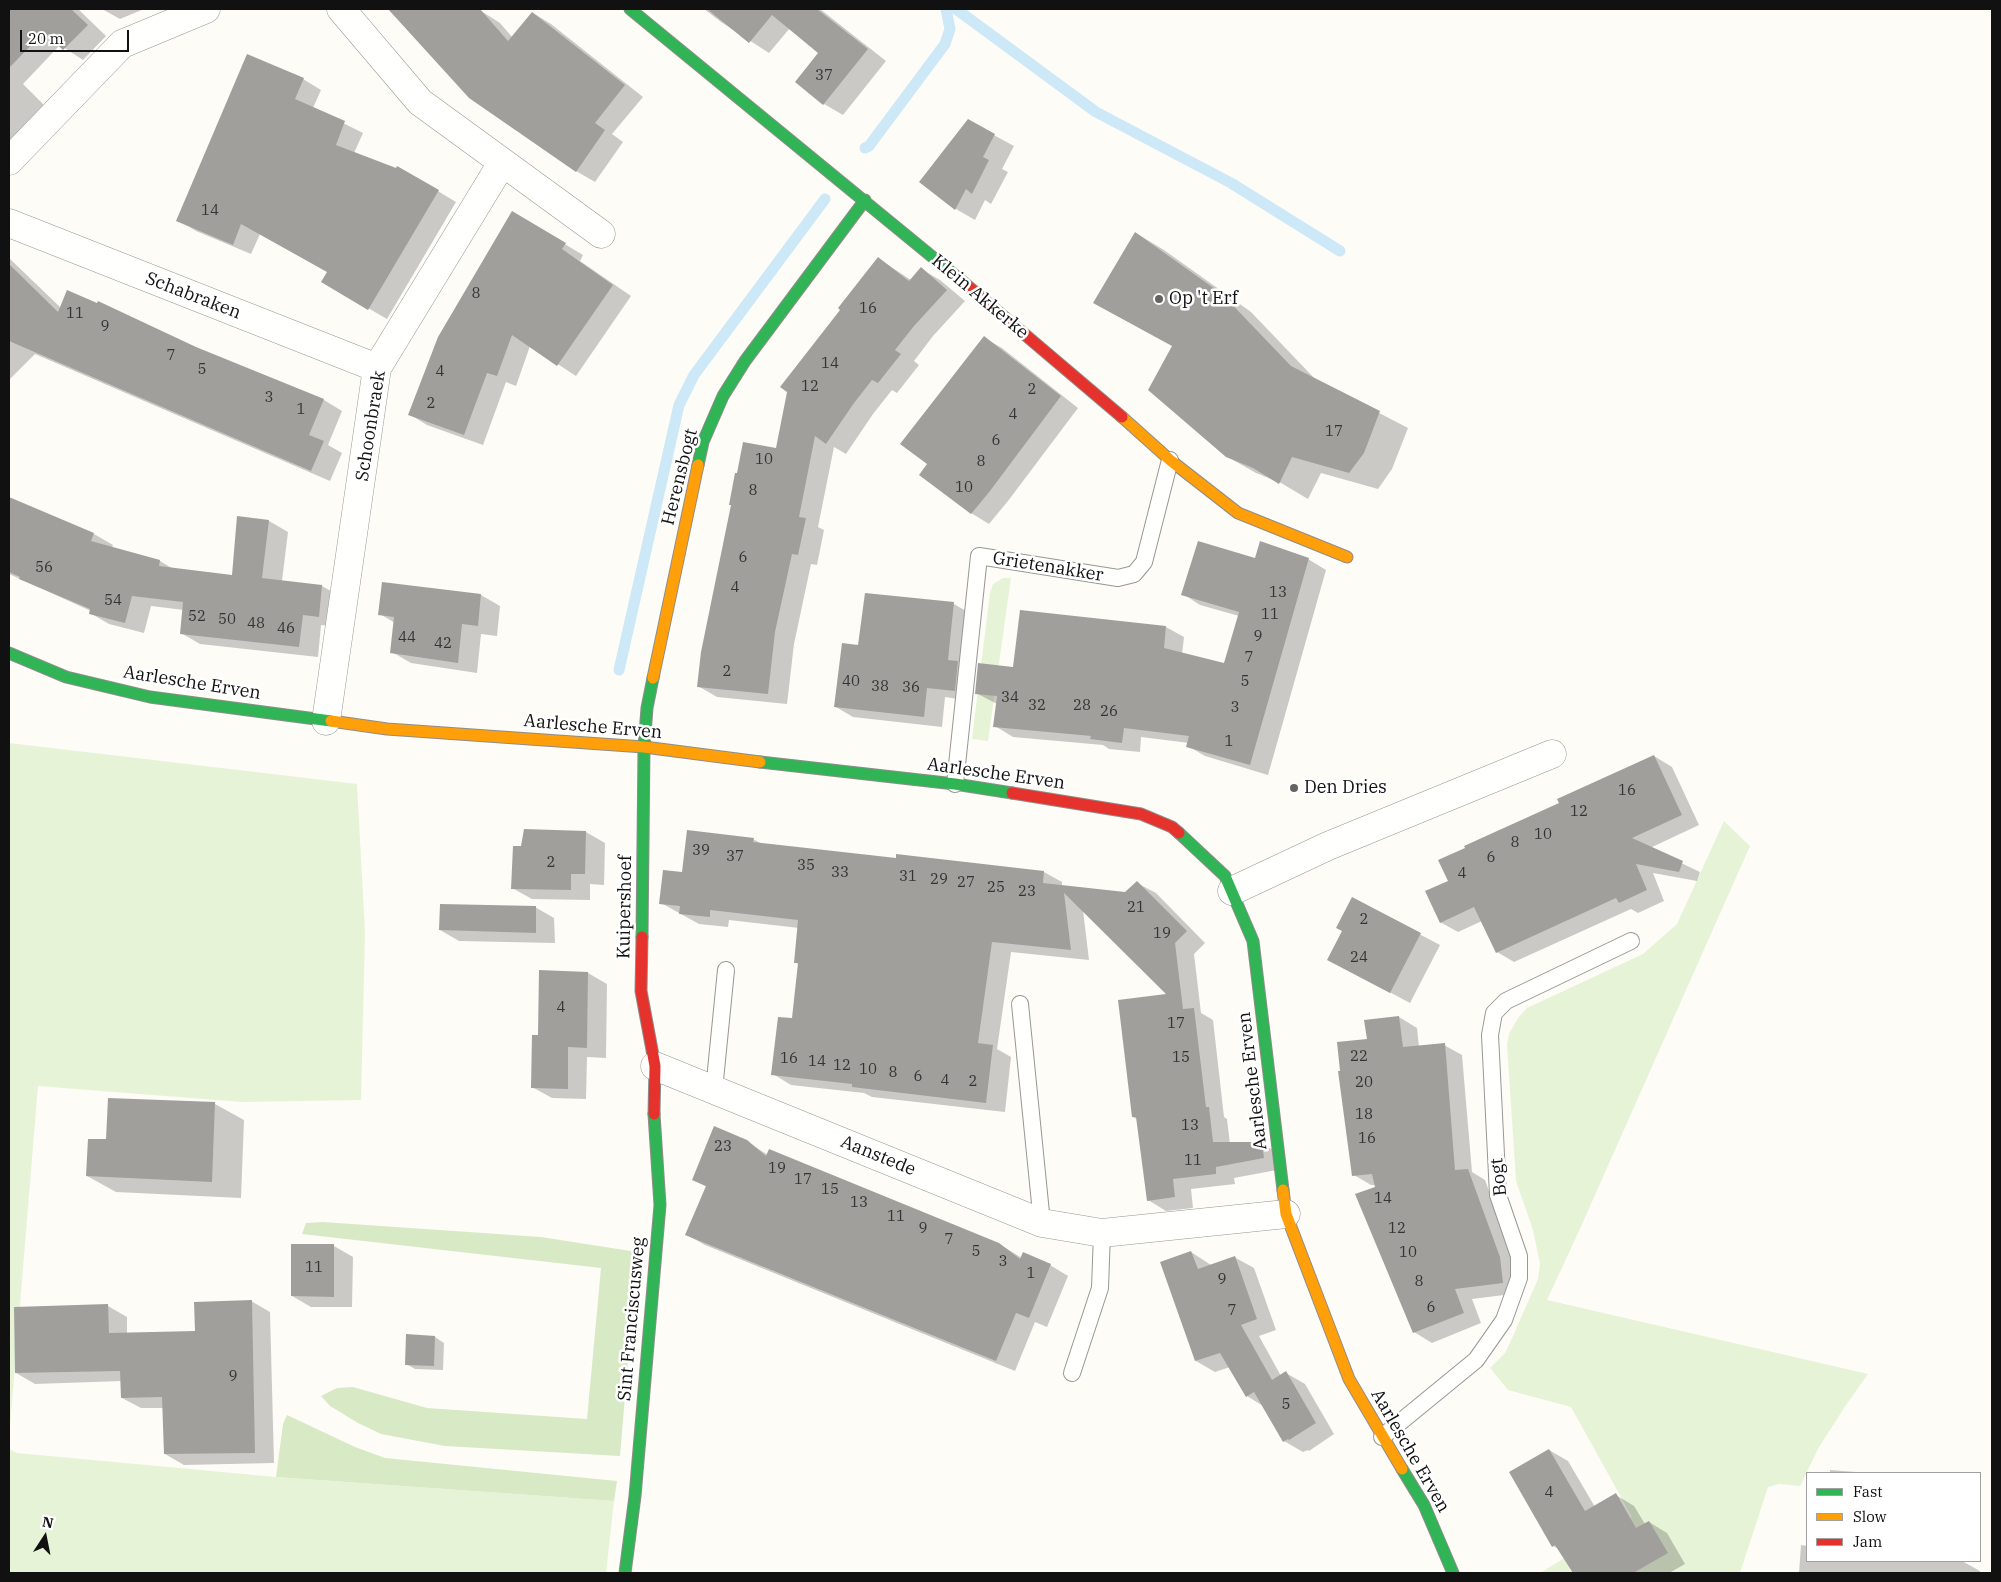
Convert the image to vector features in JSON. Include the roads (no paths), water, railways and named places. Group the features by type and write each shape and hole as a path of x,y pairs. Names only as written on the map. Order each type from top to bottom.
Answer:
{"street":[{"path":"9,161 122,44 206,9"},
{"path":"341,9 420,102 601,234"},
{"name":"Klein Akkerke","path":"630,9 865,200 1085,384 1170,460 1238,513 1347,557"},
{"name":"Schoonbraek","path":"326,721 377,368 502,163"},
{"name":"Herensbogt","path":"644,747 647,708 703,442 723,396 745,361 865,200"},
{"name":"Schabraken","path":"9,223 377,368"},
{"name":"Aarlesche Erven","path":"9,654 66,677 150,697 387,729 644,747 856,774 955,784 1141,814 1172,827 1224,876 1232,890 1253,941 1286,1214 1349,1379 1424,1505 1453,1573"},
{"name":"Kuipershoef","path":"644,747 641,991 655,1066"},
{"path":"1232,890 1328,846 1552,754"},
{"name":"Aanstede","path":"655,1066 1042,1223 1102,1233 1286,1214"},
{"name":"Sint Franciscusweg","path":"625,1573 635,1496 660,1205 654,1113 655,1066"}],"lane":[{"name":"Grietenakker","path":"955,784 979,556 1118,578 1134,574 1144,562 1170,460"},
{"name":"Bogt","path":"1382,1437 1476,1360 1504,1320 1519,1278 1519,1256 1498,1195 1490,1035 1494,1013 1506,1001 1631,941"},
{"path":"714,1090 726,970"},
{"path":"1020,1004 1042,1223"},
{"path":"1072,1373 1100,1288 1102,1233"}],"waterway":[{"path":"865,148 869,146 945,44 950,29 946,9"},
{"path":"956,9 1096,112 1231,183 1340,251"},
{"path":"619,670 679,405 694,375 825,199"}],"place":[{"name":"Op 't Erf","path":"1159,299"},
{"name":"Den Dries","path":"1294,788"}]}
